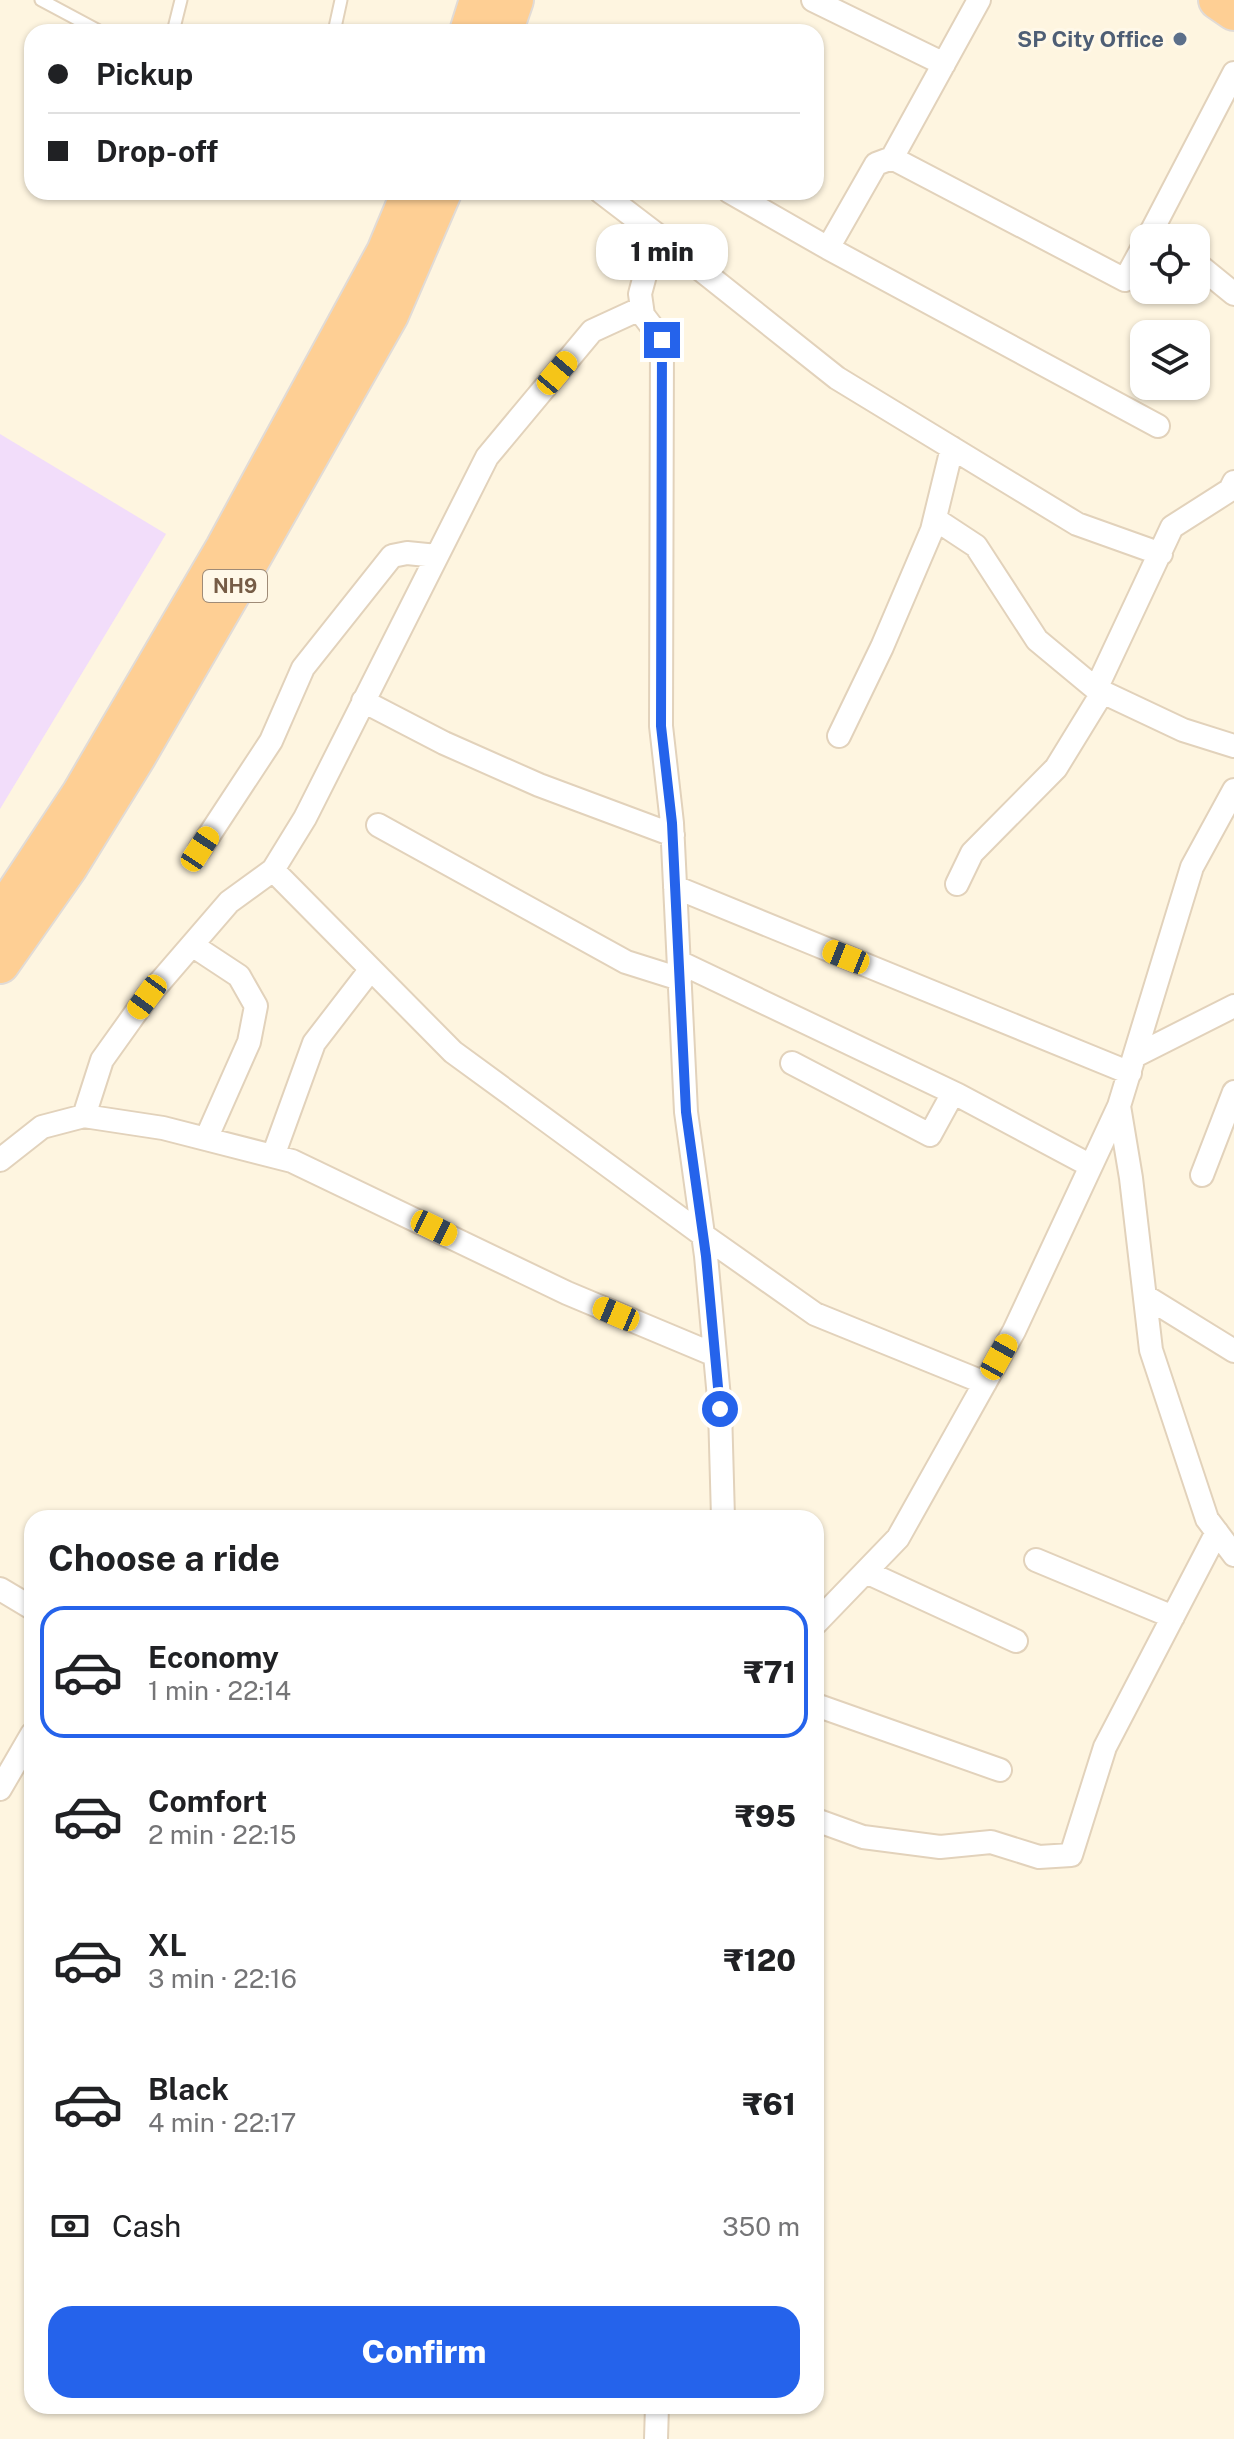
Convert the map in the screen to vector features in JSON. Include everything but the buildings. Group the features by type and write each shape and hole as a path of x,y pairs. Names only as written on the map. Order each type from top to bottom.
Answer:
{"highway":[{"path":"472,24 479,0"},
{"path":"506,24 514,0"},
{"path":"1218,0 1234,11"},
{"name":"NH9","path":"1,960 68,867 121,781 292,455 408,200"},
{"name":"NH9","path":"292,455 389,315 439,200"},
{"name":"NH9","path":"0,917 237,555"}],"street":[{"path":"813,0 944,64"},
{"path":"828,248 876,164 892,158 979,0"},
{"path":"1158,224 1234,73"},
{"path":"892,158 1125,280 1130,272"},
{"path":"611,200 837,378 1077,524 1161,554"},
{"path":"744,200 1158,426"},
{"path":"656,234 640,294 643,315 662,340 661,726 673,835 686,1112 715,1355 723,1510"},
{"path":"1210,274 1234,294"},
{"path":"84,1116 102,1060 147,997 229,902 273,870 305,818 487,457 592,331 642,308"},
{"path":"839,736 882,647 935,519 952,448"},
{"path":"957,884 972,853 1056,768 1099,691 1172,527 1230,490 1234,482"},
{"path":"935,519 976,546 1037,640 1099,691 1183,730 1234,746"},
{"path":"200,849 271,741 303,668 392,556 407,553 437,556"},
{"path":"363,701 444,743 539,785 673,835"},
{"path":"824,1615 898,1538 1014,1331 1119,1106 1192,867 1234,790"},
{"path":"378,825 626,962 679,970 953,1093 1091,1166"},
{"path":"273,870 453,1052 703,1235 815,1314 985,1383"},
{"path":"675,887 1132,1065"},
{"path":"192,945 239,976 256,1006 249,1042 206,1139"},
{"path":"273,1156 314,1043 371,969"},
{"path":"1132,1065 1234,1006"},
{"path":"792,1063 930,1135 953,1093"},
{"path":"1202,1175 1234,1092"},
{"path":"1119,1106 1131,1178 1151,1350 1207,1519 1234,1555"},
{"path":"0,1160 42,1127 84,1116 163,1128 292,1161 567,1293 715,1355"},
{"path":"1145,1296 1234,1351"},
{"path":"824,1823 878,1839 940,1847 991,1842 1039,1857 1071,1855 1105,1747 1217,1532"},
{"path":"1036,1560 1173,1617"},
{"path":"866,1572 1016,1641"},
{"path":"0,1589 24,1603"},
{"path":"824,1708 1000,1770"},
{"path":"0,1789 24,1748"},
{"path":"656,2439 657,2414"}],"lane":[{"path":"41,0 86,24"},
{"path":"175,24 181,0"},
{"path":"336,24 341,0"}],"shaded area":[{"path":"0,434 166,534 0,809"}],"place":[{"name":"SP City Office","path":"1180,39"}],"route":[{"path":"662,340 661,726 672,823 686,1112 706,1256 720,1409"}]}
